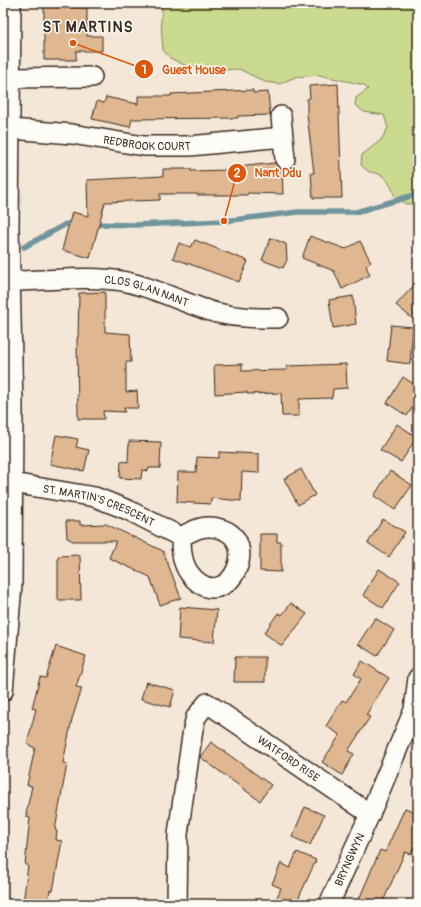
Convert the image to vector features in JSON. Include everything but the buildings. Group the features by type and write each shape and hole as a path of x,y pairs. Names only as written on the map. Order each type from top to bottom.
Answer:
{"street":[{"path":"3,691 12,585 11,282 7,149 11,129 11,3"},
{"path":"11,78 92,77"},
{"path":"281,116 285,159"},
{"name":"REDBROOK COURT","path":"11,129 72,134 144,146 190,146 283,137"},
{"name":"CLOS GLAN NANT","path":"11,282 95,279 126,282 150,288 216,313 246,319 278,318"},
{"name":"ST. MARTIN'S CRESCENT","path":"12,483 95,497 128,510 181,537"},
{"name":"BRYNGWYN","path":"328,904 416,711 418,678"},
{"name":"WATFORD RISE","path":"177,904 178,834 193,729 196,717 207,703 370,814"}],"green space":[{"path":"162,3 418,3 418,204 406,204 395,198 390,185 384,177 368,171 361,165 362,155 381,140 388,128 384,115 364,112 355,105 356,98 368,89 364,85 319,75 295,77 280,84 265,82 239,69 208,71 186,66 170,58 163,50 161,23"}],"waterway":[{"path":"91,224 136,225 224,221 298,212 356,212 418,194"},
{"path":"24,247 66,224 75,224"}],"place":[{"name":"Guest House","path":"73,43"},
{"name":"Nant Ddu","path":"224,221"}],"district":[{"name":"ST MARTINS","path":"88,27"}]}
